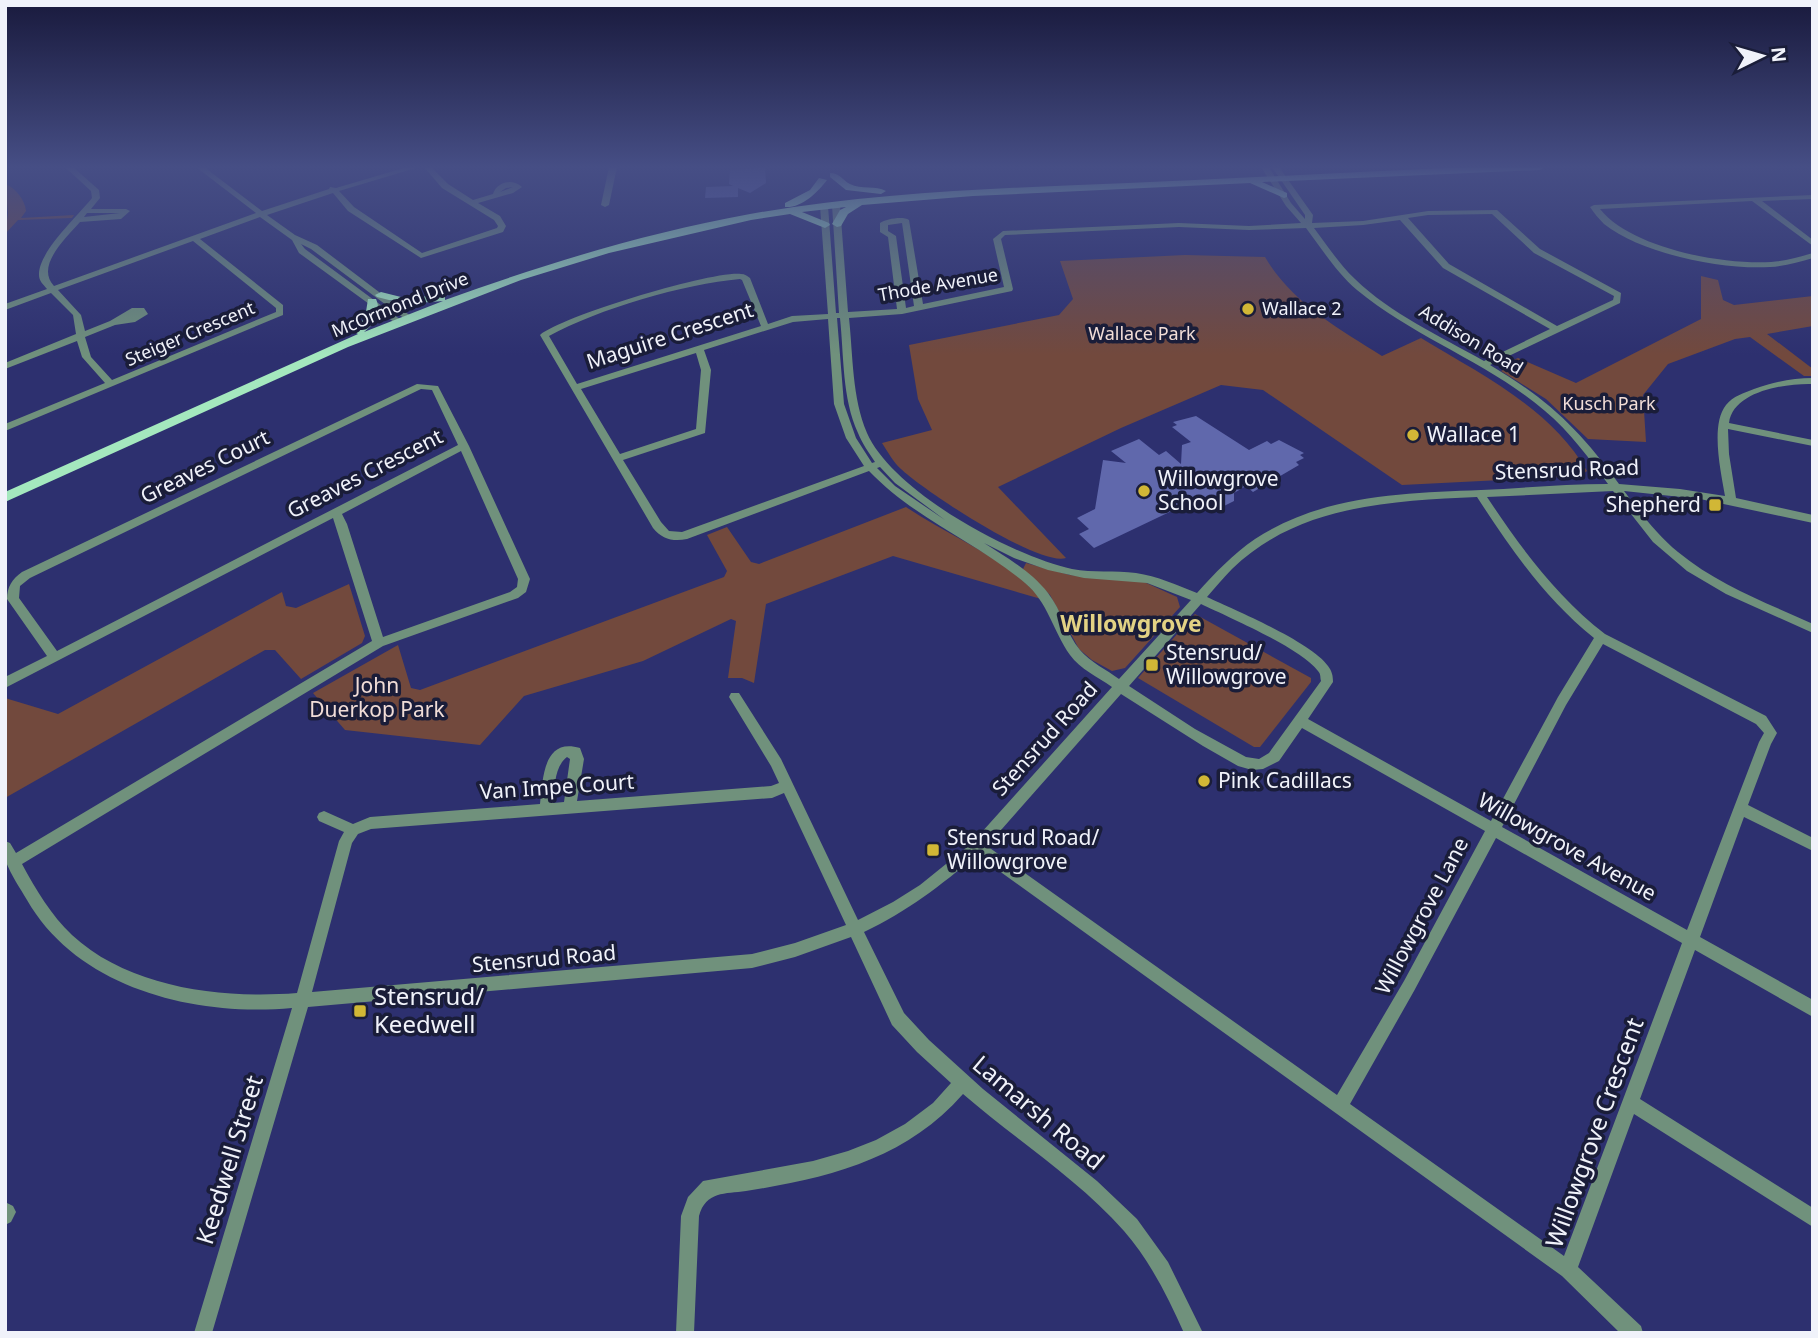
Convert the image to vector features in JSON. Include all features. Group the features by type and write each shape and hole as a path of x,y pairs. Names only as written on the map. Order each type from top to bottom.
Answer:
{"main road":[{"name":"McOrmond Drive","path":"5,498 441,299 624,239 663,229"},
{"name":"McOrmond Drive","path":"5,486 358,331 513,279 691,229"},
{"path":"358,331 369,323 376,298 405,301 441,299"}],"street":[{"path":"53,290 43,278 41,268 48,255 71,229"},
{"path":"5,307 218,229"},
{"path":"282,229 292,237 302,251 376,298 400,317"},
{"path":"381,229 421,256 500,229"},
{"path":"826,229 838,314"},
{"path":"837,229 839,404 848,434 875,465 915,509 1005,562 1037,586 1058,617 1074,652 1120,687 1228,754 1253,765 1265,764 1274,757 1327,682 1323,668 1281,640 1198,599 1146,579 1073,573 1028,559 928,503 875,465"},
{"path":"884,229 892,236 902,311"},
{"path":"907,229 919,308"},
{"name":"Thode Avenue","path":"838,314 902,311 1009,289 997,239 1003,233 1081,229"},
{"name":"Addison Road","path":"1311,229 1330,259 1360,289 1388,309 1532,396 1560,419 1615,486"},
{"path":"1413,229 1446,267 1558,330"},
{"path":"1483,366 1618,301 1618,295 1537,251 1513,229"},
{"path":"1618,229 1709,265 1783,264 1813,255"},
{"path":"1794,229 1813,244"},
{"name":"Steiger Crescent","path":"53,290 79,318 81,345 90,363 111,384 280,313 280,307 194,238"},
{"path":"1679,253 1719,253 1733,264"},
{"path":"575,388 544,335 606,311 695,285 741,276 746,278 765,326"},
{"name":"Maguire Crescent","path":"838,314 792,319 765,326 575,388 657,525 664,535 671,537 683,536 875,465"},
{"path":"5,366 113,323"},
{"path":"619,458 701,431 706,370 698,348"},
{"path":"1731,501 1723,425 1728,409 1740,398 1789,379 1813,381"},
{"path":"5,429 111,384"},
{"name":"Greaves Court","path":"55,657 13,599 13,589 17,581 26,575 420,386 435,388 464,446"},
{"path":"1723,425 1813,443"},
{"name":"Greaves Crescent","path":"5,683 464,446 524,579 522,589 514,595 379,643 14,862"},
{"path":"1615,486 1657,538 1692,569 1813,629"},
{"name":"Stensrud Road","path":"5,847 46,917 59,931 110,968 153,986 202,997 256,1002 300,1000 725,965 788,953 854,928 918,895 977,847 1228,566 1258,540 1300,519 1365,502 1615,486 1660,489 1813,519"},
{"name":"Willowgrove Crescent","path":"977,847 1568,1270 1765,742 1771,733 1762,720 1601,637 1561,605 1543,585 1480,494"},
{"path":"335,512 342,524 379,643"},
{"name":"Willowgrove Lane","path":"1340,1106 1409,986 1562,701 1601,637"},
{"path":"735,697 776,763 854,928"},
{"name":"Willowgrove Avenue","path":"1301,721 1813,1009"},
{"path":"545,808 553,761 558,753 566,750 575,752 577,759 570,806"},
{"name":"Van Impe Court","path":"353,830 370,823 772,792 786,786"},
{"path":"1742,809 1813,845"},
{"path":"300,1000 346,841 353,830 324,817"},
{"name":"Lamarsh Road","path":"854,928 898,1019 920,1046 1118,1212 1170,1280 1194,1333"},
{"name":"Keedwell Street","path":"203,1333 283,1070 300,1000"},
{"path":"685,1333 690,1216 701,1194 709,1186 805,1173 837,1165 918,1126 947,1104 962,1083"},
{"path":"1632,1103 1813,1218"},
{"path":"1568,1270 1634,1333"}],"green space":[{"name":"Wallace Park","path":"1185,255 1265,257 1288,288 1302,301 1382,356 1421,338 1513,394 1554,429 1587,471 1580,476 1402,485 1263,390 1221,385 1121,428 998,487 1066,558 1052,558 1008,539 956,509 913,479 891,457 882,443 932,430 918,399 909,345 1059,315 1073,299 1060,261"},
{"name":"Kusch Park","path":"1701,276 1718,280 1723,300 1734,305 1813,296 1813,326 1767,334 1813,369 1813,376 1804,376 1750,337 1735,339 1668,364 1643,395 1646,442 1588,439 1546,399 1501,371 1503,370 1500,366 1518,358 1576,383 1701,319"},
{"name":"John Duerkop Park","path":"906,507 995,559 1027,584 1041,599 893,556 766,604 754,683 742,678 728,678 736,621 731,619 643,661 524,696 480,745 345,730 313,693 398,645 411,688 420,690 724,577 727,571 707,535 727,527 751,562 759,564"},
{"path":"1026,563 1070,575 1142,581 1177,597 1180,607 1125,668 1112,671 1079,649 1050,595 1023,569"},
{"path":"349,584 365,636 362,643 301,679 275,650 265,650 5,798 5,698 58,714 282,592 286,606 296,608"},
{"path":"1195,614 1311,678 1311,682 1260,747 1254,747 1138,678"}],"building":[{"path":"1196,416 1249,450 1267,441 1271,444 1279,440 1304,453 1300,455 1304,458 1296,462 1299,465 1253,492 1246,486 1234,493 1234,501 1222,507 1211,505 1201,497 1094,548 1079,534 1089,529 1077,518 1095,509 1103,460 1126,463 1111,451 1139,439 1159,455 1166,451 1181,464 1182,445 1191,442 1172,427 1177,425 1173,422"}],"place":[{"name":"Wallace 2","path":"1248,309"},
{"name":"Wallace 1","path":"1413,435"},
{"name":"Willowgrove School","path":"1144,491"},
{"name":"Shepherd","path":"1715,505"},
{"name":"Stensrud/ Willowgrove","path":"1152,665"},
{"name":"Pink Cadillacs","path":"1204,781"},
{"name":"Stensrud Road/ Willowgrove","path":"933,850"},
{"name":"Stensrud/ Keedwell","path":"360,1011"}],"district":[{"name":"Willowgrove","path":"1131,624"}]}
